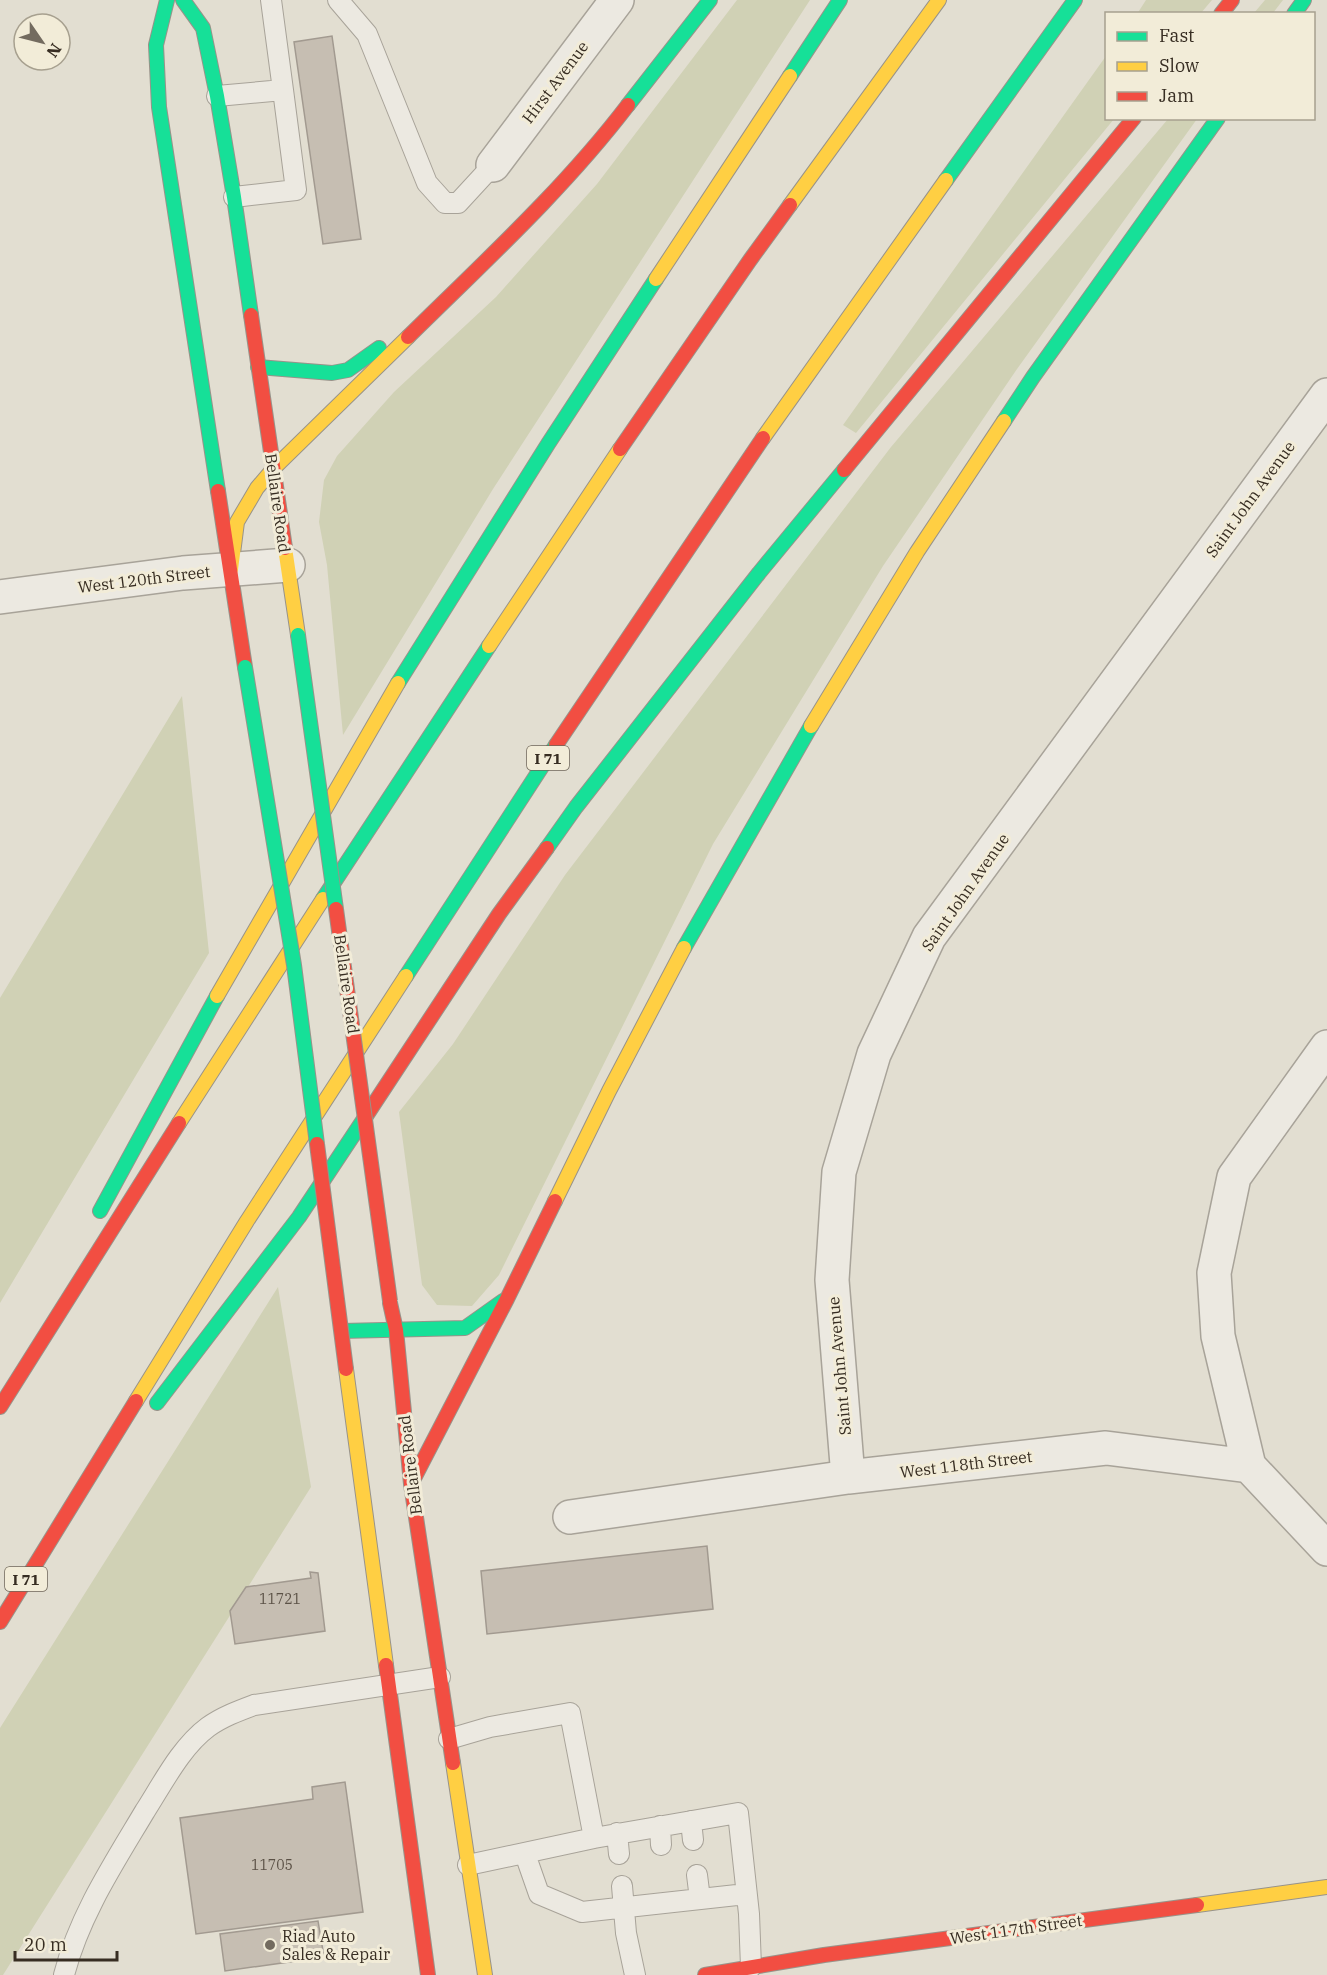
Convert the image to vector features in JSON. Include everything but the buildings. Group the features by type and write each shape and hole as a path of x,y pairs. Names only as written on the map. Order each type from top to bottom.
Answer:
{"main road":[{"path":"167,0 156,45 159,107 245,667 294,965 428,1975"},
{"name":"Bellaire Road","path":"183,0 203,28 234,197 320,783 390,1301 396,1330 411,1484 485,1975"},
{"path":"231,569 237,522 257,488 274,468 540,207 608,133 710,0"},
{"path":"95,1220 207,1014 378,716 548,444 840,0"},
{"path":"0,1407 242,1022 579,509 750,260 939,0"},
{"name":"I 71","path":"0,1622 247,1221 596,684 794,392 1075,0"},
{"path":"1223,12 1232,0"},
{"path":"148,1414 299,1217 499,914 576,807 759,573 1132,120"},
{"path":"411,1484 684,948 794,753 917,552 1033,377 1217,120"},
{"path":"258,367 322,373 348,370 446,300"},
{"path":"0,1401 62,1284"},
{"path":"342,1331 465,1328 507,1299"},
{"path":"53,1537 126,1442"},
{"name":"West 117th Street","path":"705,1975 847,1952 1327,1887"}],"street":[{"name":"Hirst Avenue","path":"493,165 617,0"},
{"name":"Saint John Avenue","path":"848,1477 832,1280 839,1172 874,1054 929,937 1327,395"},
{"name":"West 120th Street","path":"0,597 183,573 288,566"},
{"path":"1327,1047 1234,1177 1214,1273 1218,1336 1249,1466 1327,1549"},
{"name":"West 118th Street","path":"570,1517 848,1477 1106,1448 1249,1466"}],"lane":[{"path":"234,197 296,190 271,0"},
{"path":"338,0 367,34 427,183 445,203 459,203 493,165"},
{"path":"217,96 284,90"},
{"path":"64,1975 78,1931 116,1859 178,1760 208,1728 237,1711 254,1705 440,1677"},
{"path":"449,1739 490,1727 570,1713 594,1838"},
{"path":"468,1865 660,1826 692,1830 738,1813 751,1967"},
{"path":"660,1826 662,1845"},
{"path":"617,1833 619,1854"},
{"path":"525,1854 539,1894 582,1912 624,1908 667,1894 700,1899 746,1894"},
{"path":"697,1875 700,1899"},
{"path":"622,1886 626,1933 635,1975"}],"green space":[{"path":"737,0 810,0 493,489 343,735 327,565 319,522 324,480 337,456 394,392 496,297 597,184"},
{"path":"1146,0 1212,0 1202,12 1138,12"},
{"path":"1265,0 1283,0 1274,12 1255,12"},
{"path":"1105,57 1105,120 1113,120 856,433 843,425"},
{"path":"1167,120 1196,120 1017,369 883,566 713,844 499,1275 472,1306 437,1305 422,1285 399,1112 453,1044 565,875 891,447"},
{"path":"182,696 209,953 0,1303 0,998"},
{"path":"278,1287 311,1487 3,1975 0,1975 0,1728"}],"traffic: fast":[{"path":"167,0 156,45 159,107 218,491"},
{"path":"183,0 203,28 234,197 251,315"},
{"path":"628,105 710,0"},
{"path":"790,76 840,0"},
{"path":"946,180 1075,0"},
{"path":"1295,12 1304,0"},
{"path":"1004,421 1217,120"},
{"path":"398,683 548,444 656,279"},
{"path":"258,367 332,373 348,370 379,348"},
{"path":"547,848 576,807 759,573 844,470"},
{"path":"298,635 336,909"},
{"path":"323,899 489,646"},
{"path":"245,667 294,965 317,1144"},
{"path":"684,948 811,726"},
{"path":"406,976 556,745"},
{"path":"100,1211 217,996"},
{"path":"157,1403 299,1217 366,1116"},
{"path":"342,1331 465,1328 503,1301"}],"traffic: slow":[{"path":"790,205 939,0"},
{"path":"656,279 790,76"},
{"path":"763,438 946,180"},
{"path":"231,569 237,522 257,488 274,468 408,337"},
{"path":"811,726 917,552 1004,421"},
{"path":"489,646 620,449"},
{"path":"285,548 298,635"},
{"path":"217,996 398,683"},
{"path":"179,1123 323,899"},
{"path":"555,1201 609,1091 684,948"},
{"path":"136,1401 247,1221 406,976"},
{"path":"346,1369 386,1665"},
{"path":"453,1763 485,1975"},
{"path":"1197,1905 1327,1887"}],"traffic: jam":[{"path":"1223,12 1232,0"},
{"path":"408,337 550,196 628,105"},
{"path":"844,470 1132,120"},
{"path":"620,449 790,205"},
{"path":"251,315 285,548"},
{"path":"556,745 763,438"},
{"path":"218,491 245,667"},
{"path":"366,1116 499,914 547,848"},
{"path":"336,909 390,1301"},
{"path":"0,1407 179,1123"},
{"path":"317,1144 346,1369"},
{"path":"411,1484 555,1201"},
{"path":"390,1303 396,1330 411,1484 453,1763"},
{"path":"0,1622 136,1401"},
{"path":"386,1665 428,1975"},
{"path":"705,1975 824,1955 1197,1905"}],"place":[{"name":"Riad Auto Sales & Repair","path":"270,1945"}]}
